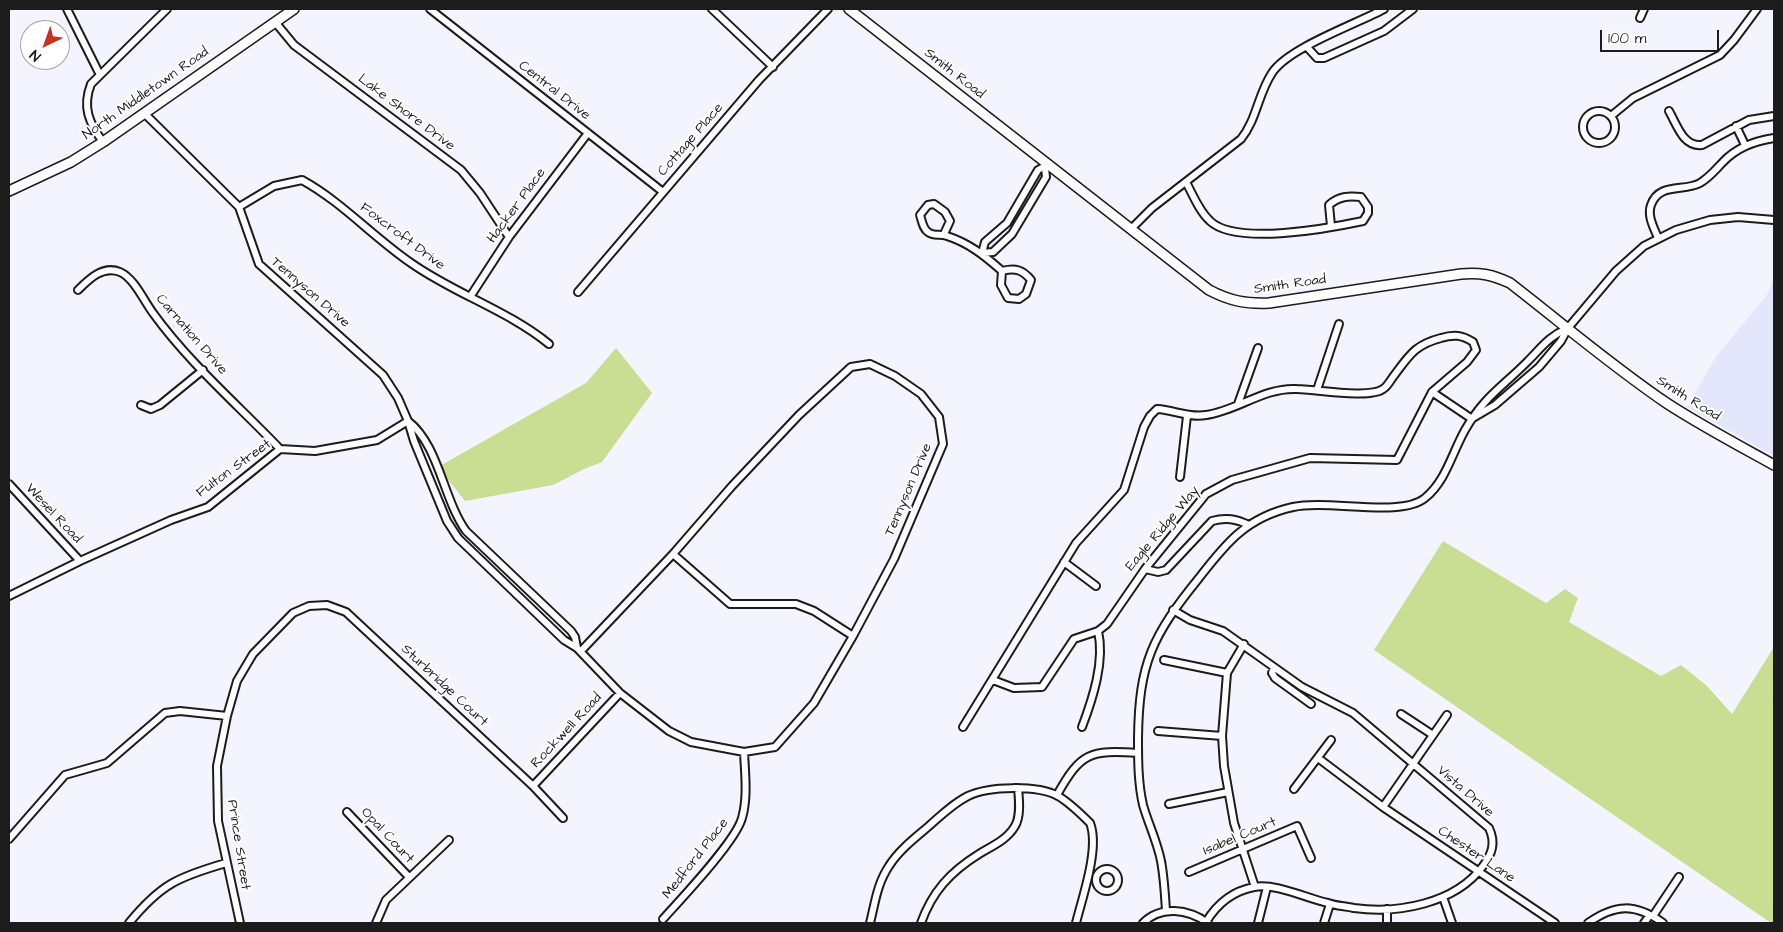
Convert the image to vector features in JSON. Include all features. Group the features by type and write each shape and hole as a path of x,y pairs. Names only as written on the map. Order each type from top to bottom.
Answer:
{"street":[{"path":"67,9 99,73"},
{"path":"103,142 91,126 86,110 86,97 91,84 99,73 167,9"},
{"name":"North Middletown Road","path":"9,191 71,162 103,142 294,9"},
{"name":"Central Drive","path":"430,9 663,192"},
{"path":"712,9 773,67"},
{"name":"Cottage Place","path":"578,292 773,67 828,9"},
{"name":"Smith Road","path":"849,9 1046,166 1132,228 1209,290 1228,300 1249,304 1269,303 1478,273 1496,276 1510,283 1631,378 1669,404 1704,426 1774,464"},
{"path":"1132,228 1152,208 1241,139 1250,127 1272,72 1286,59 1384,9"},
{"path":"1307,47 1317,58 1324,58 1384,31 1413,9"},
{"path":"1640,18 1644,9"},
{"path":"1611,116 1633,98 1720,55 1734,40 1757,9"},
{"name":"Lake Shore Drive","path":"275,22 294,45 461,170 480,193 509,237"},
{"path":"1600,110 1611,116 1616,128 1610,140 1598,143 1586,138 1582,126 1588,114 1600,110"},
{"path":"1668,110 1687,142 1694,146 1702,145 1749,120 1774,116"},
{"name":"Tennyson Drive","path":"144,113 240,207 259,264 383,375 398,398 447,521 458,538 564,640 579,649 620,693 669,732 691,742 744,752 775,747 814,703 853,636 894,559 942,444 939,417 922,394 896,376 870,364 851,367 792,422 732,486 673,554 579,649"},
{"path":"1736,126 1745,145"},
{"name":"Hacker Place","path":"470,297 509,237 588,133"},
{"path":"1658,238 1650,219 1650,206 1656,196 1668,188 1699,184 1736,150 1745,145 1774,138"},
{"path":"1046,166 1046,177 1012,234 993,252 982,253 985,242 1007,223 1038,170 1046,166"},
{"name":"Foxcroft Drive","path":"240,207 274,186 302,180 321,191 410,263 444,284 515,319 549,344"},
{"path":"1186,182 1200,208 1210,221 1222,230 1281,234 1363,221 1368,213 1368,207 1360,197 1346,196 1335,200 1329,205 1331,226"},
{"path":"1024,192 1033,198"},
{"path":"944,234 950,221 945,212 934,204 928,206 920,215 926,230 936,236 944,234 982,253 1002,271 1017,269 1025,272 1031,280 1026,294 1019,299 1008,298 1001,285 1002,271"},
{"path":"1472,419 1517,389 1562,341 1568,328 1625,260 1658,238 1684,227 1710,220 1738,217 1774,220"},
{"name":"Carnation Drive","path":"78,290 100,272 110,270 121,273 132,282 162,325 280,449"},
{"path":"1317,390 1339,324"},
{"path":"1166,910 1164,878 1160,859 1143,804 1138,753 1142,680 1149,655 1173,610 1232,538 1249,524 1270,514 1316,504 1387,507 1406,506 1424,499 1437,486 1472,419 1488,397 1527,362 1550,336 1568,328"},
{"name":"Eagle Ridge Way","path":"1451,335 1463,336 1473,342 1476,350 1467,362 1432,392 1397,460 1310,458 1232,480 1206,494 1145,569 1107,624 1098,631 1074,639 1042,687 1014,688 993,680 1076,543 1124,490 1144,427 1150,416 1157,409 1170,409 1187,416 1208,415 1271,392 1294,388 1358,394 1383,390 1414,350 1424,343 1451,335"},
{"path":"1238,404 1258,348"},
{"path":"140,405 151,409 160,405 203,370"},
{"path":"1432,392 1472,419"},
{"path":"1180,477 1187,416"},
{"name":"Tennyson Drive","path":"408,421 423,437 456,516 466,531 571,631 579,649"},
{"name":"Fulton Street","path":"9,596 80,561 172,520 208,507 280,449 315,451 377,440 408,421"},
{"name":"Wesel Road","path":"9,484 80,561"},
{"path":"1145,569 1158,572 1166,570 1212,522 1229,518 1249,524"},
{"path":"673,554 730,604 796,604 814,611 853,636"},
{"path":"1064,562 1096,586"},
{"name":"Sturbridge Court","path":"293,613 309,606 327,605 346,612 533,786 563,818"},
{"name":"Vista Drive","path":"1173,610 1190,620 1223,631 1244,644 1302,687 1352,713 1489,828 1492,836 1493,850 1479,872 1468,882 1442,896 1418,905 1388,909 1360,909 1330,904 1268,887 1255,887 1239,891 1222,902 1212,911 1207,923"},
{"name":"Prince Street","path":"240,923 218,821 216,766 226,716 237,681 253,654 293,613"},
{"path":"1082,727 1100,657 1101,645 1098,631"},
{"path":"1244,644 1227,674 1222,736 1228,792 1234,824 1242,850 1253,874 1255,887"},
{"path":"1164,660 1227,674"},
{"path":"1274,667 1272,673 1275,678 1311,704"},
{"path":"963,727 993,680"},
{"name":"Rockwell Road","path":"533,786 620,693"},
{"path":"9,839 65,775 107,763 164,713 180,711 226,716"},
{"path":"1401,714 1433,735"},
{"path":"1383,807 1447,715"},
{"path":"1158,731 1222,736"},
{"path":"1294,790 1331,740"},
{"name":"Medford Place","path":"664,919 726,846 742,820 746,790 744,752"},
{"path":"1057,795 1078,763 1092,754 1109,752 1138,753"},
{"name":"Chester Lane","path":"1318,758 1383,807 1555,923"},
{"path":"921,923 929,900 942,883 974,857 1008,836 1016,824 1020,801 1018,788"},
{"path":"870,923 877,889 889,865 906,845 958,802 970,795 985,790 1018,788 1035,789 1057,795 1078,811 1092,828 1092,844 1087,878 1076,923"},
{"path":"1169,804 1228,792"},
{"name":"Opal Court","path":"347,812 409,877"},
{"name":"Isabel Court","path":"1189,872 1297,826 1311,858"},
{"path":"376,923 386,900 449,840"},
{"path":"128,923 150,898 171,884 188,874 226,864"},
{"path":"1644,923 1652,915 1679,877"},
{"path":"1087,878 1096,879"},
{"path":"1258,923 1268,887"},
{"path":"1442,896 1452,923"},
{"path":"1324,923 1330,904"},
{"path":"1588,923 1605,911 1618,908 1635,909 1652,915 1663,923"},
{"path":"1387,923 1388,909"},
{"path":"1143,923 1154,914 1166,910 1184,911 1207,923"}],"shaded area":[{"path":"1774,277 1774,456 1687,407 1715,358 1767,295"}],"green space":[{"path":"616,348 652,393 602,462 553,485 465,501 438,467 586,383"},
{"path":"1443,541 1546,603 1565,589 1578,598 1569,622 1661,676 1681,665 1707,686 1732,714 1774,647 1774,923 1771,923 1374,650"}]}
